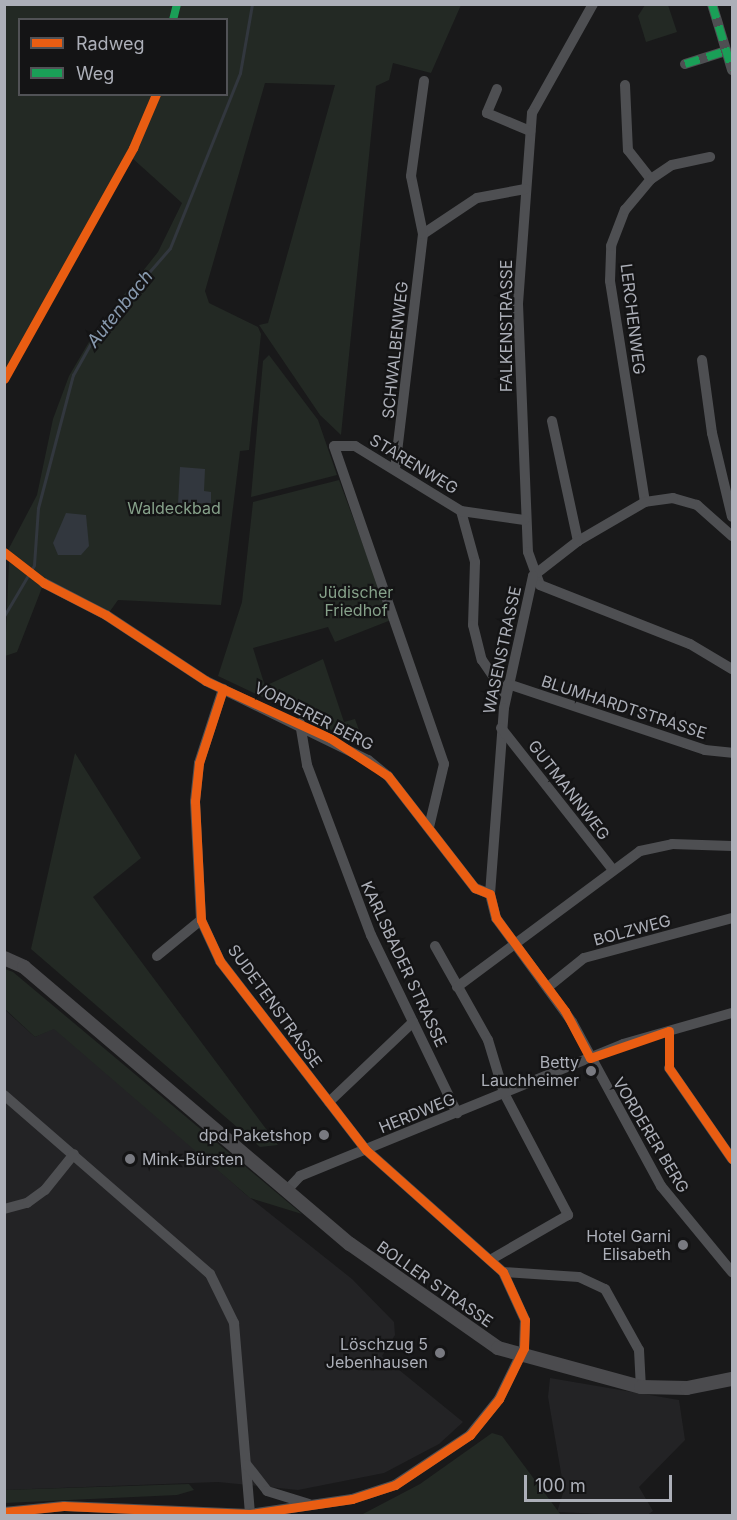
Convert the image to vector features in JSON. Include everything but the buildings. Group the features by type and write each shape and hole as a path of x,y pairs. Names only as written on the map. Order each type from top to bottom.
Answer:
{"main road":[{"name":"BOLLER STRASSE","path":"4,958 24,967 288,1189 432,1305 521,1358 641,1387 687,1388 732,1379"}],"street":[{"name":"FALKENSTRASSE","path":"533,576 524,520 518,304 530,131 537,97 593,4"},
{"path":"712,4 732,67"},
{"path":"685,64 726,51"},
{"name":"SCHWALBENWEG","path":"395,469 423,234 411,176 424,81"},
{"path":"625,85 628,150 651,179"},
{"path":"497,89 487,113 530,131"},
{"name":"LERCHENWEG","path":"645,502 610,281 610,252 625,210 651,179 672,165 710,157"},
{"path":"423,234 477,198 525,189"},
{"path":"702,360 712,433 732,517"},
{"path":"552,421 578,541"},
{"name":"STARENWEG","path":"429,827 444,764 334,446 355,446 461,511 475,562 473,625 483,660 506,695"},
{"name":"WASENSTRASSE","path":"490,894 501,728 508,684 533,576 578,541 645,502 673,498 697,505 732,532"},
{"path":"461,511 524,520"},
{"path":"533,576 540,585 690,644 732,669"},
{"name":"VORDERER BERG","path":"44,584 223,689 300,723 382,771 429,827 475,888 490,894 496,918 548,987 591,1058 661,1186 732,1272"},
{"name":"BLUMHARDTSTRASSE","path":"508,684 705,750 732,753"},
{"name":"SUDETENSTRASSE","path":"223,689 199,760 195,801 201,920 220,961 366,1150 504,1272"},
{"name":"KARLSBADER STRASSE","path":"300,723 301,743 338,853 413,1022 457,1113"},
{"name":"GUTMANNWEG","path":"501,728 614,870"},
{"path":"458,987 514,942 614,870 654,845 732,846"},
{"name":"BOLZWEG","path":"548,987 584,958 732,918"},
{"path":"157,956 201,920"},
{"path":"435,946 488,1040 504,1093 568,1215 490,1260"},
{"name":"HERDWEG","path":"288,1189 300,1176 591,1058 732,1013"},
{"path":"329,1102 413,1022"},
{"path":"669,1068 732,1159"},
{"path":"4,1095 210,1274 234,1323 248,1465 250,1514"},
{"path":"4,1209 27,1203 45,1190 74,1154"},
{"path":"4,1512 63,1506 250,1514 321,1506 395,1485 448,1453 499,1399 521,1358 525,1320 504,1272 579,1277 605,1289 639,1350 641,1387"},
{"path":"248,1465 267,1491 321,1506"}],"shaded area":[{"path":"180,467 205,469 204,491 211,492 211,503 178,504"},
{"path":"66,513 86,515 89,546 81,555 58,555 53,543"},
{"path":"4,1009 35,1037 54,1028 96,1061 244,1193 352,1279 394,1322 395,1335 382,1356 463,1422 439,1444 384,1473 298,1490 218,1482 5,1490"},
{"path":"550,1378 679,1400 685,1440 639,1487 653,1511 646,1516 557,1512 564,1490 548,1397"}],"green space":[{"path":"4,5 175,5 171,18 18,18 18,96 153,96 128,153 5,372"},
{"name":"Waldeckbad","path":"180,5 461,5 431,73 393,63 389,80 376,86 341,435 320,415 259,325 268,323 335,85 265,83 205,291 209,303 258,327 261,334 249,450 240,451 221,605 118,600 108,614 46,584 7,552 37,495 53,419 69,376 96,330 158,252 182,203 131,157 158,96 228,96 228,18 176,18"},
{"path":"645,5 668,5 677,32 646,42 638,16"},
{"path":"269,355 318,420 337,475 251,497 263,361"},
{"name":"Jüdischer Friedhof","path":"339,480 391,620 335,642 328,627 253,648 265,686 323,659 344,722 355,719 360,733 353,740 218,676 242,602 253,502"},
{"path":"9,562 43,585 17,652 5,656"},
{"path":"75,753 141,858 93,897 278,1145 260,1147 31,949"},
{"path":"5,969 13,972 302,1214 250,1198 54,1029 35,1037 5,1009"},
{"path":"492,1433 502,1436 561,1515 361,1515 420,1484"},
{"path":"189,1484 194,1490 177,1495 5,1503 5,1490"}],"waterway":[{"name":"Autenbach","path":"4,616 34,565 38,508 73,375 97,332 170,248 240,73 252,4"}],"marked path":[{"path":"174,18 177,4"},
{"path":"712,4 732,70"},
{"path":"685,64 726,51"}],"cycle path":[{"path":"4,379 133,148 155,96"},
{"path":"4,552 44,583 106,615 206,681 330,738 388,776 475,888 490,894 496,918 565,1011 590,1058 669,1031 669,1068 732,1159"},
{"path":"4,1512 64,1506 250,1514 352,1499 395,1485 470,1435 499,1399 524,1348 525,1320 503,1272 366,1150 220,961 201,920 195,801 199,763 223,689"}],"place":[{"name":"Betty Lauchheimer","path":"591,1071"},
{"name":"dpd Paketshop","path":"324,1135"},
{"name":"Mink-Bürsten","path":"130,1159"},
{"name":"Hotel Garni Elisabeth","path":"683,1245"},
{"name":"Löschzug 5 Jebenhausen","path":"440,1353"}]}
